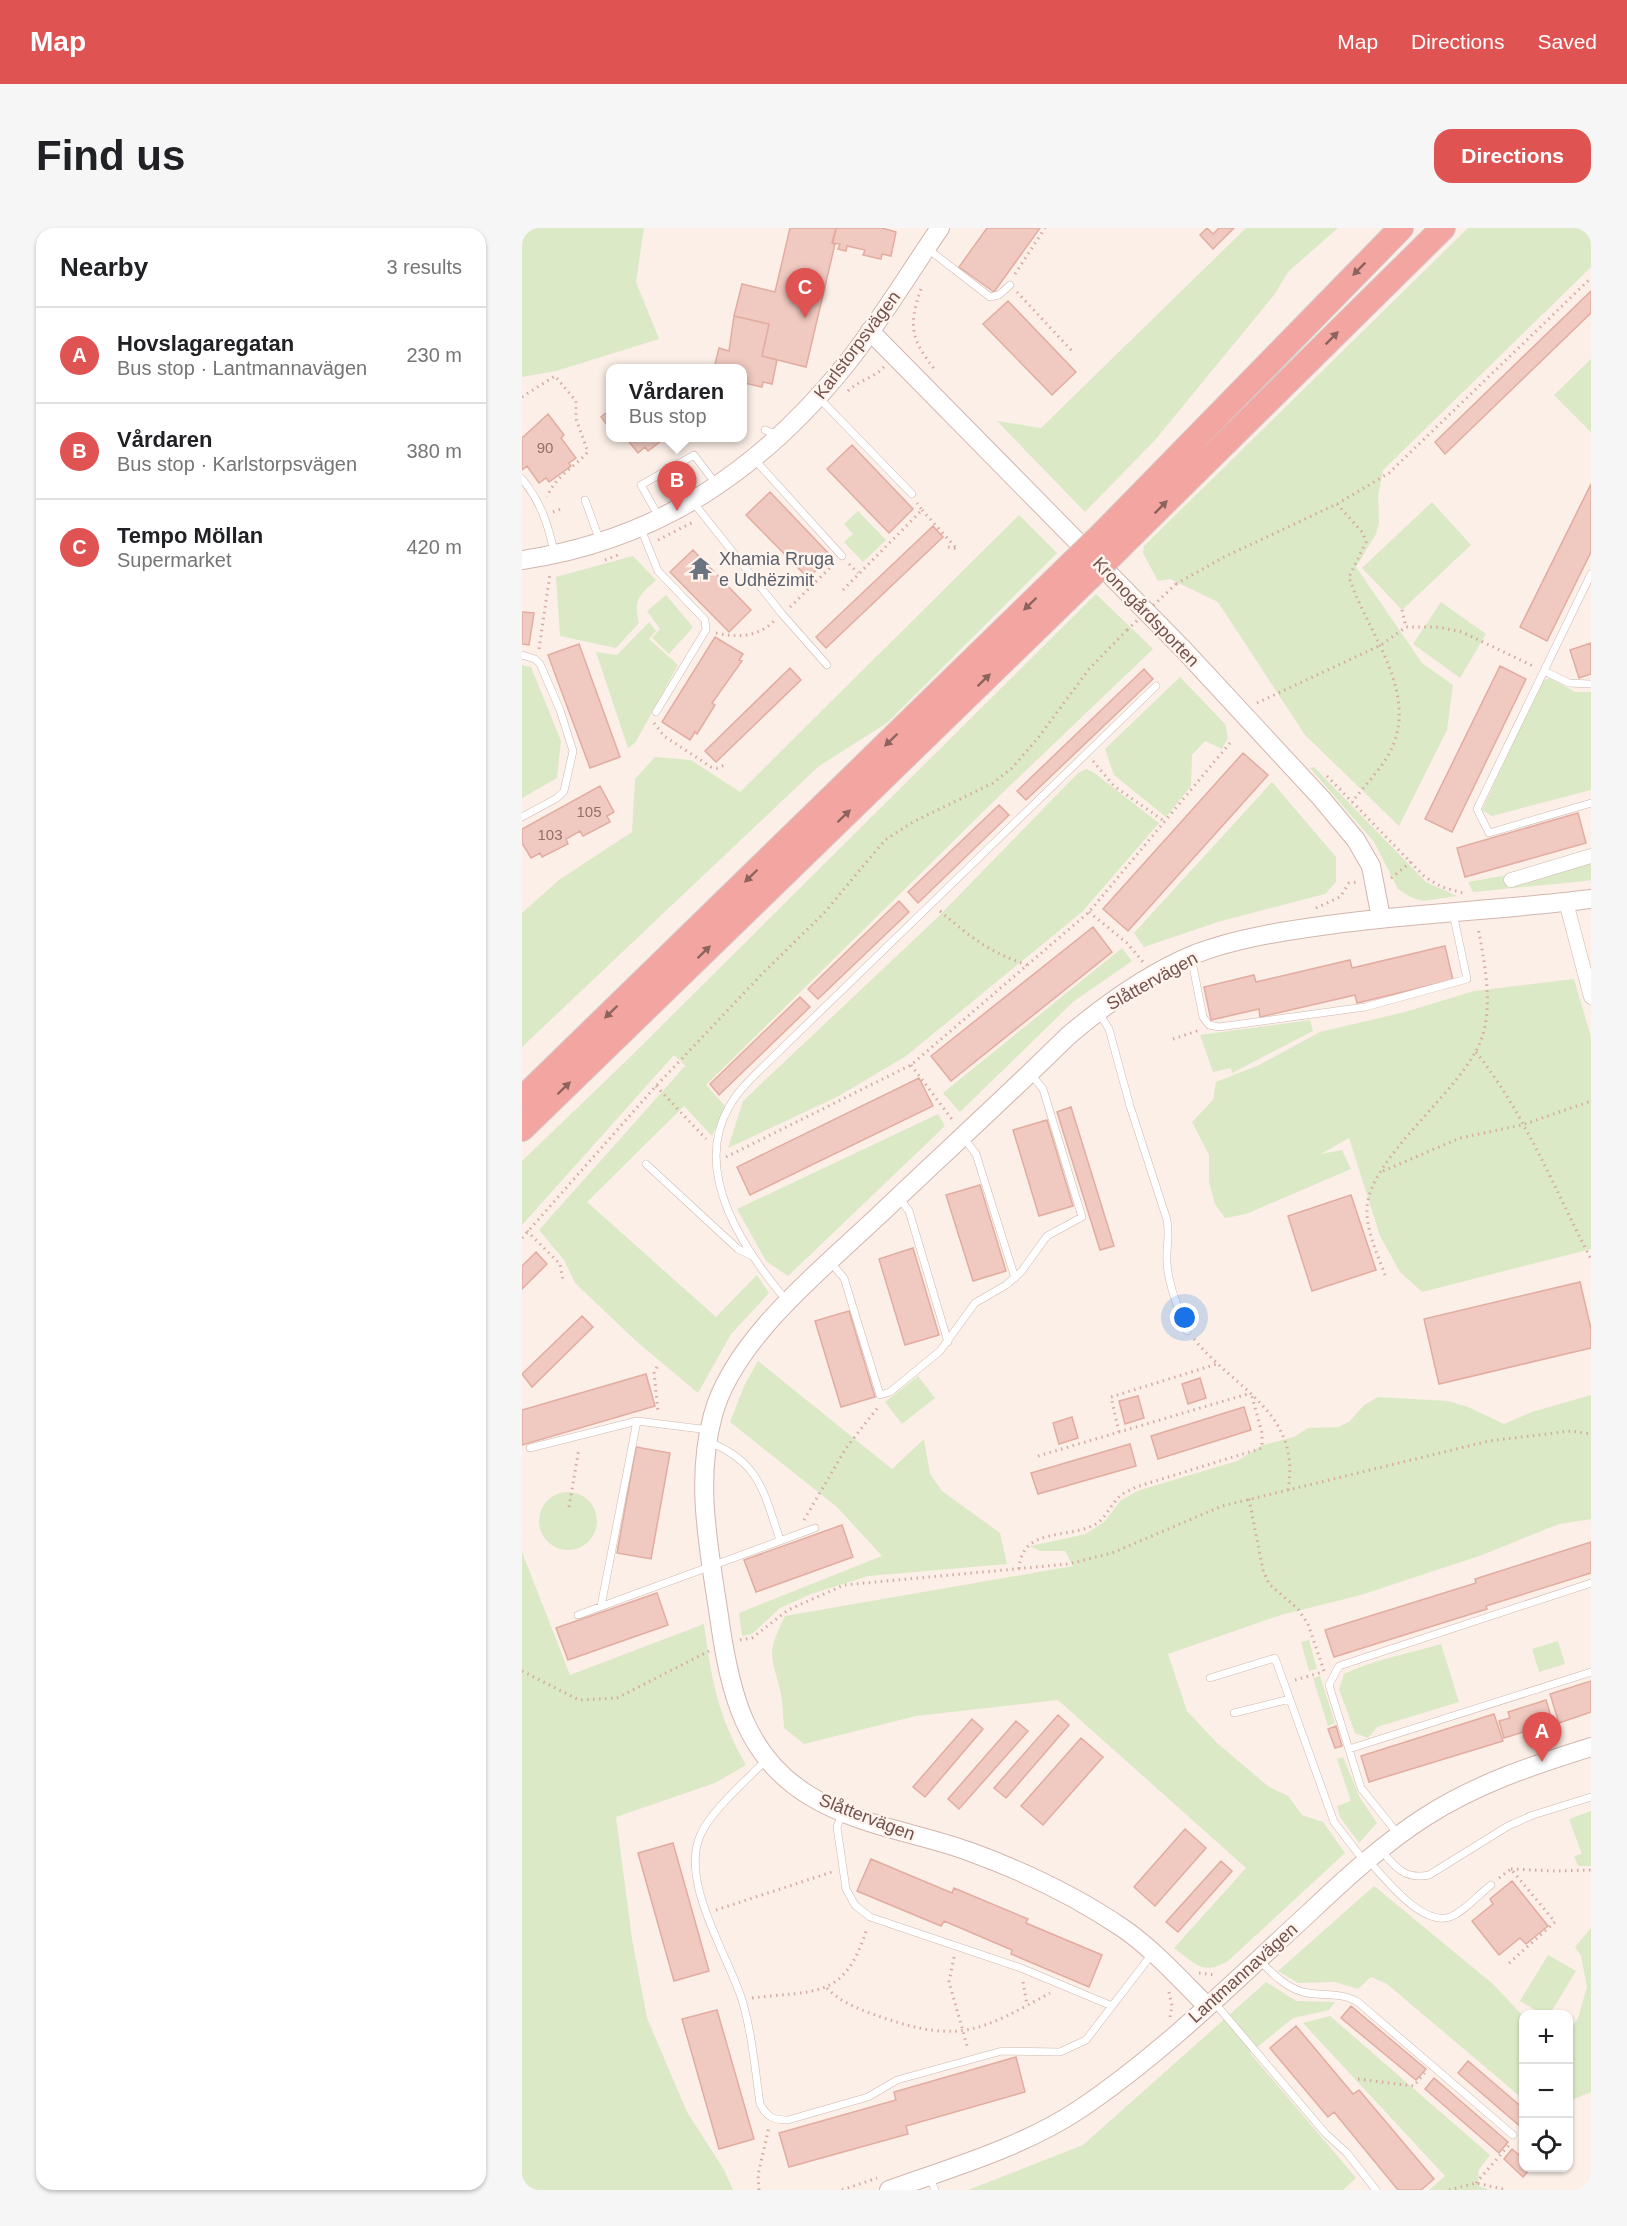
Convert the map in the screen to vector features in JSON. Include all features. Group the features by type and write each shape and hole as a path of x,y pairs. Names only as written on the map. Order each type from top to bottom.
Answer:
{"highway":[{"path":"1112,540 1401,228"},
{"path":"522,1129 1112,540 1443,228"},
{"path":"522,1099 1081,571"}],"street":[{"name":"Karlstorpsvägen","path":"522,560 554,555 601,543 640,529 693,502 754,459 772,433 818,397 870,331 940,228"},
{"name":"Kronogårdsporten","path":"870,331 1183,649 1279,751 1342,823 1356,840 1371,866 1382,918"},
{"path":"1510,880 1591,856"},
{"name":"Slåttervägen","path":"1209,2003 1180,1980 1127,1931 1033,1877 965,1850 868,1822 843,1812 809,1795 767,1758 748,1733 731,1686 712,1566 703,1506 708,1436 714,1411 727,1381 759,1334 788,1302 898,1197 958,1129 1030,1073 1098,1011 1153,975 1191,956 1246,939 1300,929 1382,918 1591,899"},
{"path":"1566,902 1591,997"},
{"name":"Lantmannavägen","path":"884,2184 932,2183 1031,2137 1078,2110 1133,2071 1371,1857 1399,1835 1467,1792 1542,1762 1591,1746"}],"lane":[{"path":"927,248 990,297 999,295 1010,285"},
{"path":"818,397 912,494"},
{"path":"660,519 641,485 694,455 717,486"},
{"path":"754,459 842,556"},
{"path":"522,479 541,507 554,555"},
{"path":"585,500 601,543"},
{"path":"693,502 782,614 827,665"},
{"path":"640,529 658,571 705,620 706,630 656,712"},
{"path":"1591,574 1477,809 1489,833 1591,803"},
{"path":"522,655 535,659 560,710 573,751 564,791 558,798 522,817"},
{"path":"1544,671 1569,683 1591,684"},
{"path":"788,1302 750,1256 732,1222 718,1180 717,1148 728,1107 742,1088 1156,686"},
{"path":"1191,956 1203,1017 1209,1025 1219,1027 1365,1007 1467,979 1453,913"},
{"path":"1098,1011 1109,1029 1130,1106 1167,1220 1170,1234 1167,1261 1169,1279 1187,1331"},
{"path":"830,1262 844,1278 880,1395 885,1394 948,1342 975,1303 1015,1278 1047,1236 1082,1217 1043,1089 1030,1073"},
{"path":"958,1129 976,1154 1015,1278"},
{"path":"646,1164 738,1248 750,1256"},
{"path":"898,1197 909,1211 948,1342"},
{"path":"530,1448 637,1421 659,1423 708,1436 752,1470 761,1483 780,1540"},
{"path":"601,1606 637,1421"},
{"path":"578,1615 814,1528"},
{"path":"1399,1835 1361,1788 1329,1685 1339,1666 1591,1583"},
{"path":"1210,1678 1275,1658 1334,1822 1371,1857 1395,1891 1418,1909 1436,1919 1452,1917 1491,1885"},
{"path":"1349,1749 1591,1672"},
{"path":"1234,1713 1290,1698"},
{"path":"767,1758 701,1834 695,1860 706,1913 742,2000 760,2104 766,2115 771,2118 789,2120 868,2097 897,2080 1002,2051 1060,2052 1072,2049 1086,2040 1152,1954"},
{"path":"1371,1857 1416,1878 1429,1875 1508,1826 1533,1815 1591,1797"},
{"path":"843,1812 837,1827 849,1897 870,1917 1021,1968 1112,2006"},
{"path":"1258,1959 1280,1980 1303,1992 1338,1994 1352,1998 1513,2135"},
{"path":"1209,2003 1326,2134 1347,2153 1376,2190"}],"path":[{"path":"1045,228 1018,266 1010,285 1072,351"},
{"path":"522,1238 656,1086 762,974 824,913 885,840 913,822 993,783 1012,768 1038,738 1089,669 1176,584 1203,567 1337,504 1389,473 1591,278"},
{"path":"921,289 912,324 914,339 936,371"},
{"path":"522,397 555,376 576,401 576,419 588,452 574,467 557,478 547,495 546,505"},
{"path":"912,494 922,510 957,549 948,547"},
{"path":"1337,504 1363,533 1366,542 1349,577 1381,645 1394,679 1399,704 1396,731 1386,758 1352,802"},
{"path":"545,514 564,508"},
{"path":"843,590 922,510"},
{"path":"535,659 550,574"},
{"path":"1402,610 1406,627"},
{"path":"1255,703 1381,645 1406,627 1438,627 1462,632 1544,671"},
{"path":"656,712 654,723 664,736 711,767 717,768 727,764"},
{"path":"717,1161 911,1065 1089,912 1230,743"},
{"path":"1086,754 1114,786 1164,821"},
{"path":"932,904 975,942 999,955 1027,965"},
{"path":"1089,912 1127,943 1153,975"},
{"path":"1173,1039 1209,1025"},
{"path":"1476,1053 1494,1075 1522,1125 1591,1259"},
{"path":"911,1065 958,1129"},
{"path":"656,1086 717,1148"},
{"path":"1382,1172 1460,1138 1522,1125 1591,1101"},
{"path":"527,1232 560,1264 563,1281"},
{"path":"1187,1331 1211,1361 1251,1393 1277,1420 1291,1466 1288,1490"},
{"path":"1119,1432 1111,1397 1217,1364"},
{"path":"657,1367 654,1372 659,1423"},
{"path":"1038,1456 1251,1393"},
{"path":"1019,1569 1020,1557 1028,1545 1039,1538 1074,1533 1098,1523 1121,1496 1136,1487 1262,1448 1262,1433 1251,1393"},
{"path":"797,1534 846,1448 873,1415 885,1394"},
{"path":"522,1671 579,1700 617,1698 724,1643 752,1638 788,1610 844,1585 1068,1564 1113,1553 1189,1519 1249,1499 1489,1441 1571,1431 1591,1434"},
{"path":"569,1506 581,1434"},
{"path":"1249,1499 1263,1570 1269,1584 1298,1609 1308,1624 1329,1685"},
{"path":"1284,1684 1324,1672"},
{"path":"706,1913 843,1868"},
{"path":"1491,1885 1511,1869 1555,1871 1591,1869"},
{"path":"1508,1964 1556,1922 1511,1869"},
{"path":"742,2000 827,1988 837,1983 856,1958 870,1917"},
{"path":"958,1947 949,1982 970,2060"},
{"path":"1021,1968 1027,2006"},
{"path":"1166,2025 1172,2013 1168,1993 1180,1980"},
{"path":"827,1988 851,2005 903,2024 944,2032 964,2032 1007,2016 1065,1985"},
{"path":"1358,2079 1414,2086 1432,2064"},
{"path":"759,2190 758,2175 771,2118"},
{"path":"1476,2183 1510,2144 1513,2135"},
{"path":"1449,2190 1476,2183 1507,2190"},
{"path":"842,2190 884,2184"}],"green space":[{"path":"522,228 644,228 636,282 659,339 556,371 522,377"},
{"path":"1246,228 1338,228 1288,272 1274,295 1155,440 1085,512 997,421 1041,428"},
{"path":"1468,228 1591,228 1591,267 1383,470 1378,496 1379,522 1376,534 1356,567 1422,663 1453,685 1447,730 1399,826 1305,735 1218,602 1170,579 1158,581 1143,553 1144,546"},
{"path":"1591,359 1591,432 1554,395"},
{"path":"1432,502 1471,545 1402,610 1362,568"},
{"path":"858,511 886,540 863,562 844,542 853,534 844,524"},
{"path":"1019,515 1057,553 887,723 819,766 522,1047 522,913 559,880 632,832 635,779 655,757 691,760 740,792"},
{"path":"633,556 656,580 645,590 637,603 639,623 616,648 560,636 556,577"},
{"path":"1096,594 1153,649 993,802 706,1085 725,1106 712,1136 684,1106 587,1202 716,1317 757,1275 769,1293 731,1334 698,1393 636,1341 575,1283 564,1260 539,1230 685,1066 689,1069 674,1055 522,1225 522,1161 625,1062"},
{"path":"666,595 693,627 669,654 652,638 660,629 647,611"},
{"path":"1441,602 1486,634 1460,678 1413,644"},
{"path":"649,622 656,631 649,639 678,665 635,743 628,748 596,652 617,655"},
{"path":"522,665 531,667 561,741 557,778 522,798"},
{"path":"1180,677 1225,724 1228,738 1222,749 1205,741 1192,755 1191,786 1166,817 1114,775 1105,749"},
{"path":"1550,678 1575,692 1591,692 1591,790 1492,816 1482,810 1542,681"},
{"path":"1314,767 1426,882 1457,896 1423,901 1410,897 1398,889 1374,842 1310,768"},
{"path":"1086,769 1159,823 1082,912 906,1056 837,1097 728,1148 743,1101 938,917 1078,773"},
{"path":"1272,782 1336,857 1336,882 1325,894 1221,921 1144,947 1134,933"},
{"path":"1591,860 1591,880 1473,892 1468,882"},
{"path":"1122,948 1132,961 1073,1002 960,1112 943,1093"},
{"path":"1574,979 1591,1037 1591,1249 1422,1292 1400,1272 1380,1236 1349,1138 1321,1154 1342,1150 1351,1169 1246,1214 1225,1218 1215,1204 1209,1182 1209,1155 1192,1122 1213,1100 1216,1082 1259,1065 1320,1032 1405,1012 1474,991"},
{"path":"1310,1020 1313,1031 1232,1073 1231,1068 1213,1072 1200,1035"},
{"path":"938,1114 945,1126 788,1276 766,1261 737,1209"},
{"path":"758,1361 892,1469 924,1439 930,1474 942,1491 1000,1533 1007,1564 868,1576 811,1594 780,1608 752,1634 742,1636 739,1613 882,1556 837,1507 730,1422 745,1384"},
{"path":"918,1376 935,1398 902,1424 885,1402"},
{"path":"1591,1395 1591,1519 1559,1524 1482,1555 1361,1595 1281,1615 1168,1654 1187,1711 1217,1743 1269,1787 1288,1796 1302,1815 1323,1822 1345,1853 1228,1961 1212,1968 1205,1968 1194,1963 1174,1948 1246,1868 1058,1700 916,1716 804,1744 784,1728 781,1694 772,1655 775,1640 785,1616 1073,1566 1065,1551 1040,1551 1030,1546 1086,1534 1105,1521 1121,1500 1140,1490 1237,1461 1263,1445 1294,1437 1308,1428 1339,1427 1350,1421 1364,1405 1378,1397 1448,1401 1468,1407 1504,1424 1532,1412"},
{"path":"568,1492 584,1497 592,1505 597,1521 592,1537 584,1545 568,1550 552,1545 544,1537 539,1521 544,1505 552,1497"},
{"path":"522,1552 570,1675 704,1624 722,1714 746,1765 715,1783 616,1817 632,1939 647,2018 687,2112 724,2170 733,2190 522,2190"},
{"path":"1309,1640 1317,1669 1309,1671 1301,1642"},
{"path":"1558,1641 1565,1664 1539,1672 1532,1649"},
{"path":"1441,1644 1459,1702 1377,1727 1368,1738 1355,1733 1339,1689 1344,1674"},
{"path":"1320,1676 1335,1723 1328,1726 1313,1678"},
{"path":"1343,1757 1360,1798 1377,1823 1359,1843 1340,1817 1337,1806 1351,1801 1337,1759"},
{"path":"1591,1811 1591,1866 1578,1866 1574,1856 1582,1854 1569,1819"},
{"path":"1374,1886 1493,1984 1519,2012 1519,2096 1387,1984 1371,1977 1358,1989 1335,1982 1298,1983 1278,1971"},
{"path":"1591,1928 1591,2092 1573,2099 1573,2026 1578,2018 1587,1987 1581,1956 1575,1947"},
{"path":"1548,1955 1576,1971 1552,2010 1535,2010 1520,2001"},
{"path":"1266,1982 1296,2001 1335,2002 1329,2010 1293,2018 1250,2053 1356,2178 1343,2190 968,2190 1083,2145"},
{"path":"1330,2016 1490,2155 1478,2171 1479,2186 1489,2190 1429,2190 1445,2176 1303,2023"}],"building":[{"path":"790,228 836,228 832,243 835,244 806,367 762,356 769,324 734,316 742,284 775,292"},
{"path":"836,228 882,228 896,232 891,256 882,254 881,259 863,255 865,250 847,246 846,251 838,249 840,244 833,243"},
{"path":"987,228 1040,228 994,292 959,267"},
{"path":"1207,228 1213,234 1219,228 1234,228 1213,249 1200,235"},
{"path":"1591,291 1591,313 1445,454 1435,442"},
{"path":"1008,301 1076,372 1052,395 983,324"},
{"path":"734,316 769,324 762,356 777,360 772,384 763,382 762,387 747,384 747,364 715,364 719,348 729,351"},
{"path":"606,413 606,424 601,417"},
{"path":"548,414 564,435 561,438 576,458 569,463 571,466 549,482 546,478 539,483 527,466 522,470 522,438"},
{"path":"629,442 660,442 648,451 645,447 638,453"},
{"path":"852,445 913,509 889,533 827,469"},
{"path":"1591,484 1591,552 1547,641 1520,627"},
{"path":"770,492 831,556 808,578 746,515"},
{"path":"933,526 943,537 826,648 816,637"},
{"path":"693,550 751,610 729,632 670,572"},
{"path":"522,612 534,613 529,645 522,644"},
{"path":"715,637 743,654 739,660 742,661 712,703 715,705 697,734 695,732 690,740 662,722"},
{"path":"1591,643 1591,674 1579,678 1570,650"},
{"path":"579,644 620,757 590,768 548,655"},
{"path":"1500,666 1526,679 1452,832 1425,819"},
{"path":"790,668 801,680 716,762 705,751"},
{"path":"1144,669 1153,679 1026,800 1017,791"},
{"path":"1243,753 1268,775 1128,931 1103,909"},
{"path":"600,786 614,812 607,816 610,822 583,836 580,831 566,839 568,844 542,857 540,853 531,858 522,843 522,829"},
{"path":"999,805 1009,815 918,903 908,892"},
{"path":"1578,813 1586,843 1465,877 1457,848"},
{"path":"899,901 909,912 818,999 808,989"},
{"path":"1093,927 1112,952 951,1081 931,1056"},
{"path":"1445,946 1453,980 1357,1003 1355,995 1260,1017 1259,1009 1211,1020 1204,987 1254,975 1256,982 1350,960 1352,968"},
{"path":"800,997 810,1007 719,1095 710,1084"},
{"path":"919,1078 933,1106 750,1195 737,1167"},
{"path":"1071,1107 1114,1246 1100,1250 1057,1112"},
{"path":"1047,1120 1073,1206 1039,1216 1013,1130"},
{"path":"980,1185 1006,1271 973,1281 946,1195"},
{"path":"1351,1195 1376,1270 1312,1291 1288,1216"},
{"path":"913,1248 939,1335 905,1345 879,1259"},
{"path":"536,1252 547,1264 522,1289 522,1266"},
{"path":"1580,1282 1591,1329 1591,1348 1439,1384 1424,1319"},
{"path":"849,1311 875,1397 841,1407 815,1321"},
{"path":"582,1316 593,1327 532,1387 522,1374"},
{"path":"646,1374 655,1406 522,1445 522,1410"},
{"path":"1200,1378 1206,1398 1188,1404 1182,1384"},
{"path":"1138,1396 1144,1418 1125,1424 1119,1401"},
{"path":"1244,1407 1251,1430 1158,1459 1151,1436"},
{"path":"1072,1417 1078,1438 1059,1444 1053,1423"},
{"path":"1130,1444 1136,1466 1038,1494 1031,1473"},
{"path":"636,1447 670,1453 651,1559 617,1553"},
{"path":"842,1525 853,1557 756,1592 744,1560"},
{"path":"1591,1542 1591,1573 1486,1606 1487,1609 1334,1657 1325,1630 1476,1583 1475,1579"},
{"path":"657,1593 668,1625 568,1660 556,1628"},
{"path":"1591,1681 1591,1712 1559,1723 1550,1694"},
{"path":"1546,1700 1553,1723 1504,1738 1499,1721 1510,1718 1508,1712"},
{"path":"1494,1714 1503,1741 1369,1782 1361,1756"},
{"path":"1058,1715 1069,1725 1006,1798 994,1788"},
{"path":"972,1719 983,1729 925,1797 913,1787"},
{"path":"1016,1721 1028,1731 959,1809 948,1799"},
{"path":"1336,1726 1342,1746 1335,1748 1328,1729"},
{"path":"1081,1738 1103,1757 1043,1825 1021,1806"},
{"path":"1185,1829 1206,1848 1155,1906 1134,1887"},
{"path":"673,1843 709,1971 674,1981 638,1853"},
{"path":"871,1859 952,1893 954,1888 1028,1919 1026,1923 1102,1955 1089,1987 1011,1954 1012,1950 944,1921 941,1926 857,1891"},
{"path":"1221,1861 1232,1871 1178,1932 1166,1922"},
{"path":"1512,1881 1548,1926 1526,1944 1520,1938 1499,1955 1472,1921 1493,1904 1490,1899"},
{"path":"1351,2006 1426,2069 1416,2080 1341,2018"},
{"path":"717,2010 754,2139 719,2149 682,2019"},
{"path":"1296,2026 1353,2094 1359,2090 1434,2179 1421,2190 1398,2190 1334,2112 1328,2117 1270,2048"},
{"path":"1016,2057 1025,2092 906,2126 908,2134 789,2167 779,2133 896,2100 894,2092"},
{"path":"1468,2061 1519,2105 1519,2125 1458,2073"},
{"path":"1434,2078 1508,2142 1499,2153 1425,2089"},
{"path":"1512,2149 1519,2155 1519,2172 1527,2172 1523,2177 1504,2159"}],"place":[{"name":"Tempo Möllan","path":"805,318"},
{"name":"Vårdaren","path":"677,511"},
{"name":"Xhamia Rruga e Udhëzimit","path":"701,569"},
{"name":"Hovslagaregatan","path":"1542,1762"}]}
